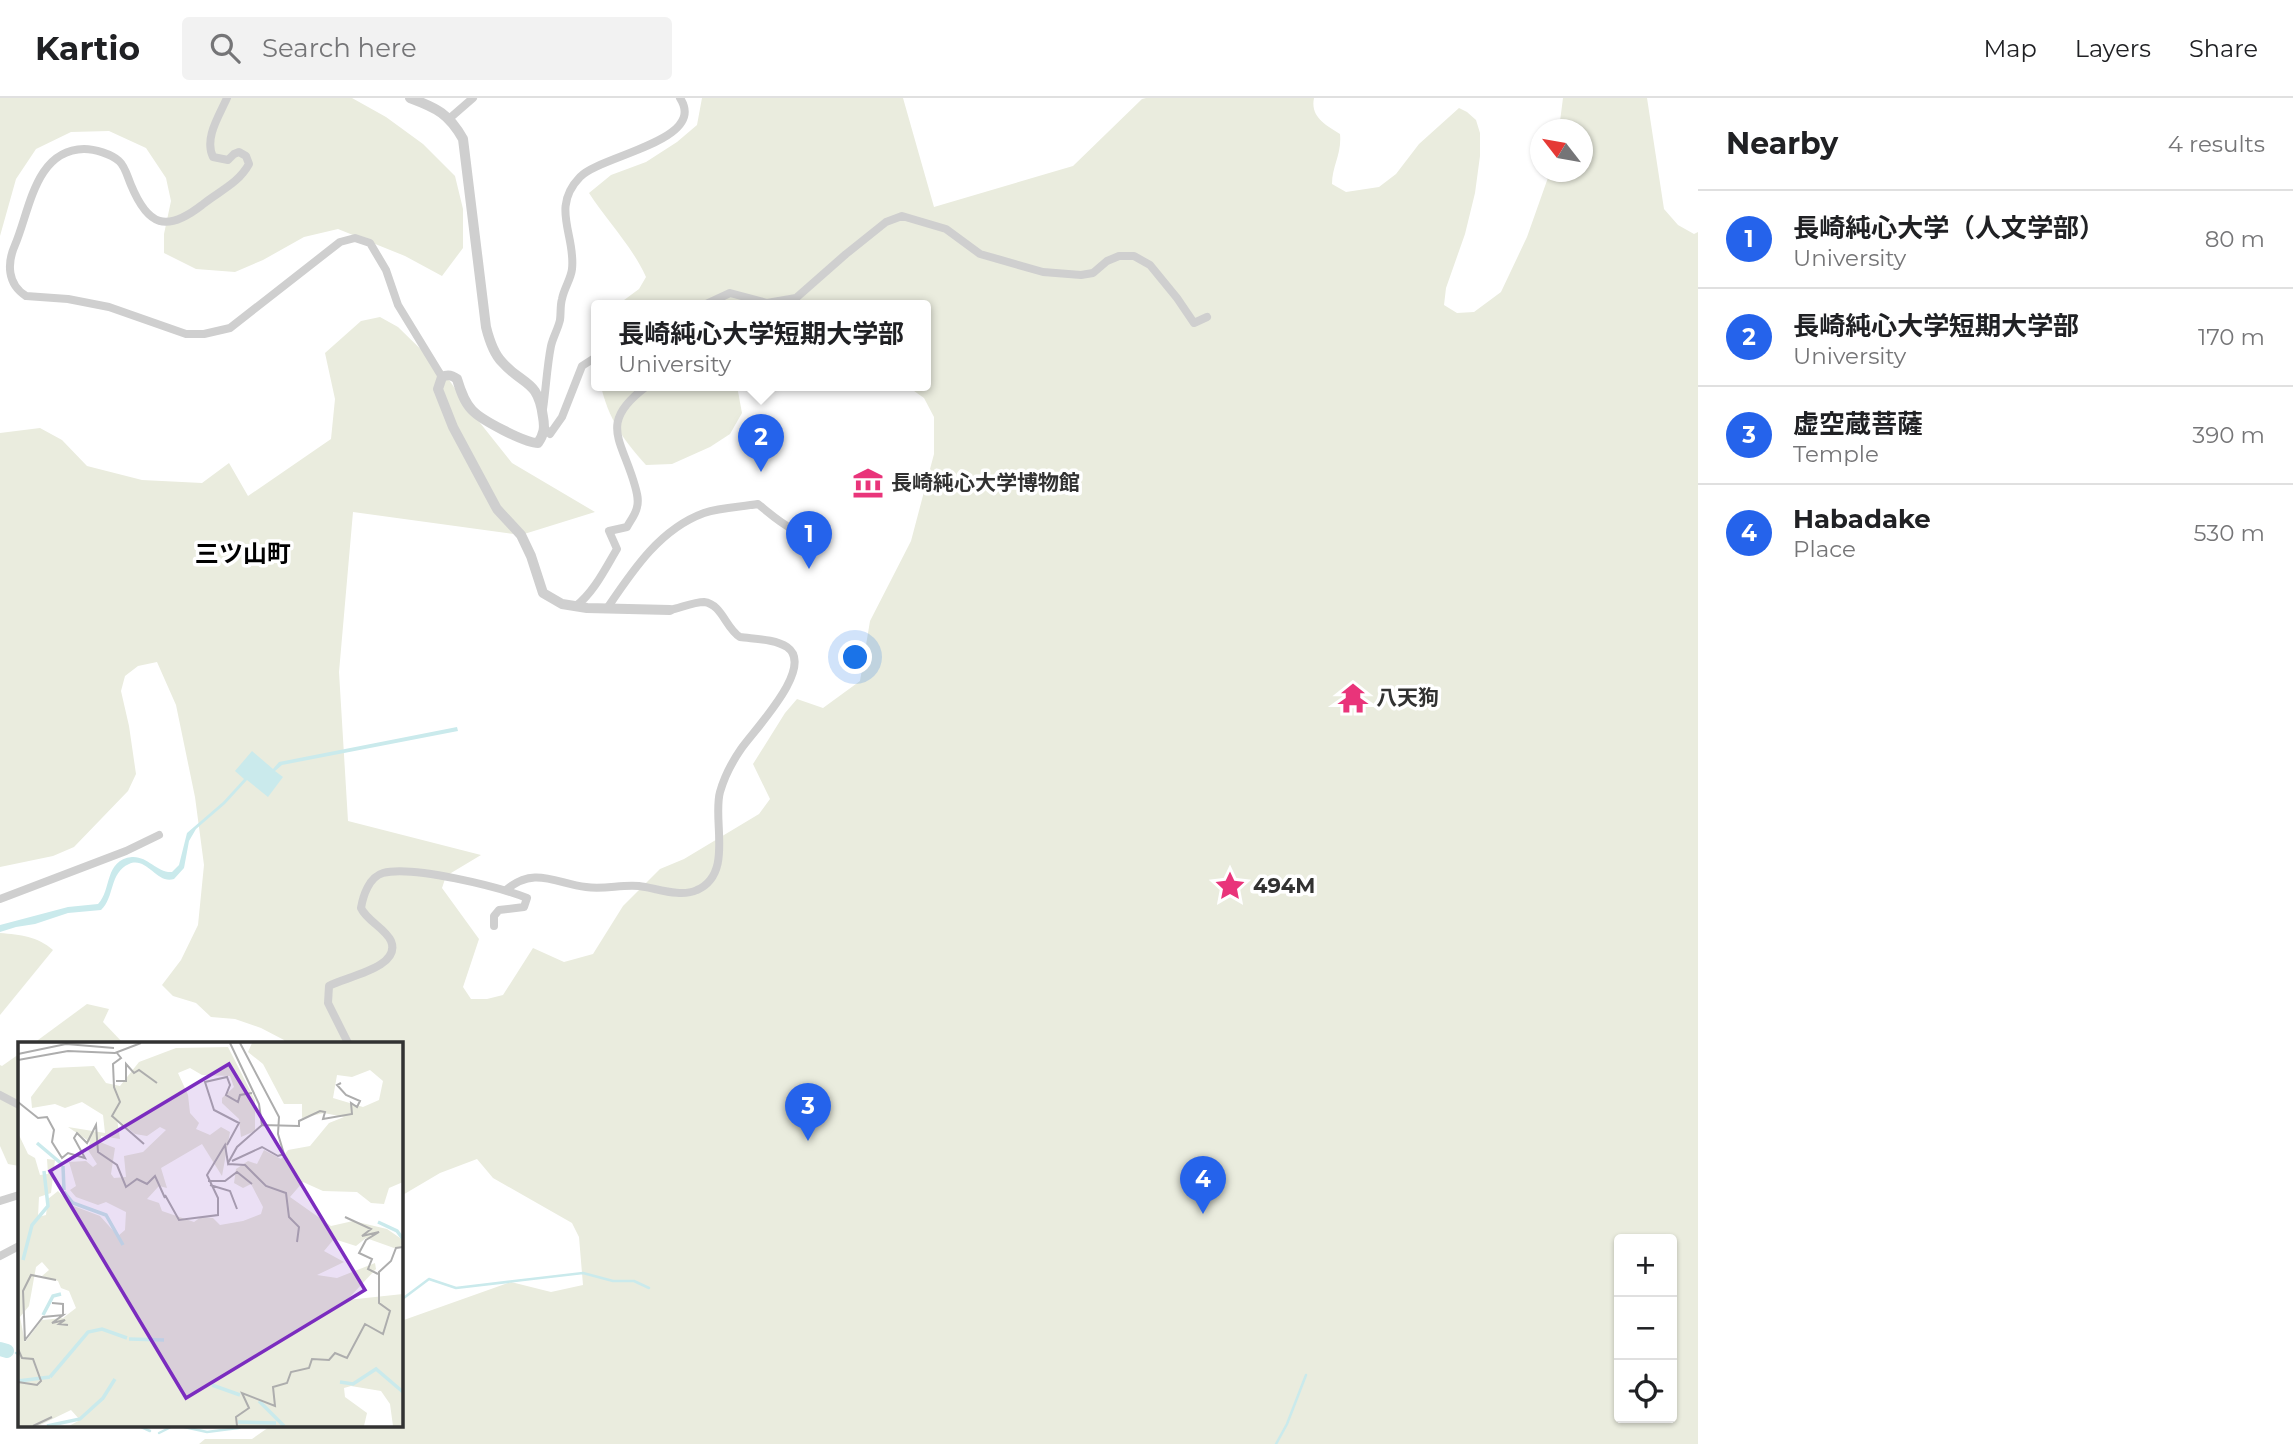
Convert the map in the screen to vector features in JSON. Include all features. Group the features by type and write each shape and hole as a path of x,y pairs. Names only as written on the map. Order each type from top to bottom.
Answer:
{"street":[{"path":"227,98 209,141 209,149 213,157 221,160 228,160 239,152 246,156 249,163 242,177 184,219 163,222 145,213 120,161 102,153 89,149 65,152 50,165 32,192 10,255 8,266 21,293 26,296 68,299 109,307 186,334 204,334 230,328 340,242 361,238 370,243 379,256 398,305 442,377 438,389 453,427 497,509 521,535 531,556 540,589 562,604 576,606 670,610 704,602 716,608 740,637 777,643 787,647 794,655 796,662 788,687 738,752 720,792 718,808 721,844 712,874 698,890 687,893 635,886 587,887 538,876 513,884 506,890"},
{"path":"410,98 430,105 450,118 463,139 486,327 492,347 502,363 535,389 540,397 544,427 538,443 514,435 470,409 453,376 442,377"},
{"path":"450,118 473,98"},
{"path":"542,412 551,345 572,269 565,208 569,193 580,176 595,166 661,141 674,132 687,114 680,98"},
{"path":"784,300 796,298 886,222 902,216 946,229 980,254 1043,272 1081,275 1093,273 1107,261 1119,256 1134,256 1150,265 1194,323 1208,317"},
{"path":"715,300 730,293 756,300"},
{"path":"544,427 550,434 562,417 582,366 591,361"},
{"path":"576,606 598,581 617,550 609,531 627,527 637,509 635,486 616,432 620,414 641,391"},
{"path":"608,607 635,567 664,537 705,513 758,504 787,529 818,536 828,533"},
{"path":"0,899 126,851 159,835"},
{"path":"348,1042 328,1003 329,986 376,968 389,958 392,948 391,941 361,908 368,888 375,878 382,873 439,876 506,890 527,898 524,907 499,910 494,916 494,926"},
{"path":"0,1095 18,1104"},
{"path":"0,1201 18,1195"},
{"path":"0,1256 18,1247"}],"shaded area":[{"path":"0,98 352,98 386,117 423,144 455,176 463,209 463,248 442,276 405,256 338,229 304,237 235,272 196,269 164,253 164,234 171,201 166,178 146,148 109,131 71,132 36,149 16,179 0,236"},
{"path":"702,98 903,98 934,207 1073,166 1142,99 1314,98 1313,105 1317,115 1340,134 1340,148 1332,184 1346,192 1379,187 1396,174 1419,144 1459,108 1476,120 1480,133 1480,156 1475,193 1465,234 1446,288 1444,305 1457,313 1474,312 1501,292 1527,237 1546,182 1593,182 1593,119 1560,119 1563,98 1647,98 1664,209 1678,225 1694,234 1698,232 1698,1444 199,1444 205,1439 252,1439 271,1426 402,1426 402,1321 511,1282 551,1292 583,1285 579,1237 572,1223 493,1178 477,1159 440,1173 402,1195 402,1042 283,1042 261,1028 235,1019 211,1017 196,1003 173,996 162,985 181,960 198,925 204,865 195,797 176,705 157,662 138,666 125,676 121,691 136,774 128,791 74,847 53,856 0,867 0,433 40,428 62,440 87,466 142,480 202,483 229,463 248,496 331,439 335,399 325,353 361,321 380,317 398,327 443,371 512,463 595,512 521,535 353,512 339,672 348,821 481,855 446,876 442,888 479,939 463,987 471,999 503,995 533,948 564,962 593,954 623,906 660,869 684,859 759,814 770,799 753,764 785,713 797,699 823,708 860,681 870,621 911,541 934,454 934,417 924,398 914,391 931,391 931,300 624,300 639,289 646,277 627,244 589,193 611,175 646,162 697,125"},
{"path":"603,391 738,391 742,413 730,434 710,447 672,464 646,465 618,428"},
{"path":"0,933 35,939 53,950 0,1015"},
{"path":"87,1004 109,1009 103,1022 122,1042 35,1042"},
{"path":"18,1055 18,1166 8,1164 0,1146 0,1065"}],"water":[{"path":"457,727 458,731 282,765 275,771 283,777 268,797 247,780 196,829 189,841 184,868 174,879 162,878 141,864 129,864 118,873 101,910 68,913 0,932 0,925 68,907 98,904 113,869 123,859 138,857 162,870 172,872 179,865 187,833 223,802 244,779 235,771 252,751 273,769 279,762"}],"waterway":[{"path":"402,1299 429,1279 456,1288 583,1273 613,1281 634,1281 649,1288"},
{"path":"0,1349 7,1351"},
{"path":"1276,1444 1287,1424 1306,1375"},
{"path":"139,1426 150,1431"},
{"path":"159,1433 173,1426"},
{"path":"180,1426 207,1432 243,1426"}],"place":[{"name":"長崎純心大学短期大学部","path":"761,472"},
{"name":"長崎純心大学博物館","path":"868,483"},
{"name":"長崎純心大学（人文学部）","path":"809,569"},
{"name":"八天狗","path":"1353,698"},
{"name":"494M","path":"1230,886"},
{"name":"虚空蔵菩薩","path":"808,1141"},
{"name":"Habadake","path":"1203,1214"}],"district":[{"name":"三ツ山町","path":"243,554"}]}
